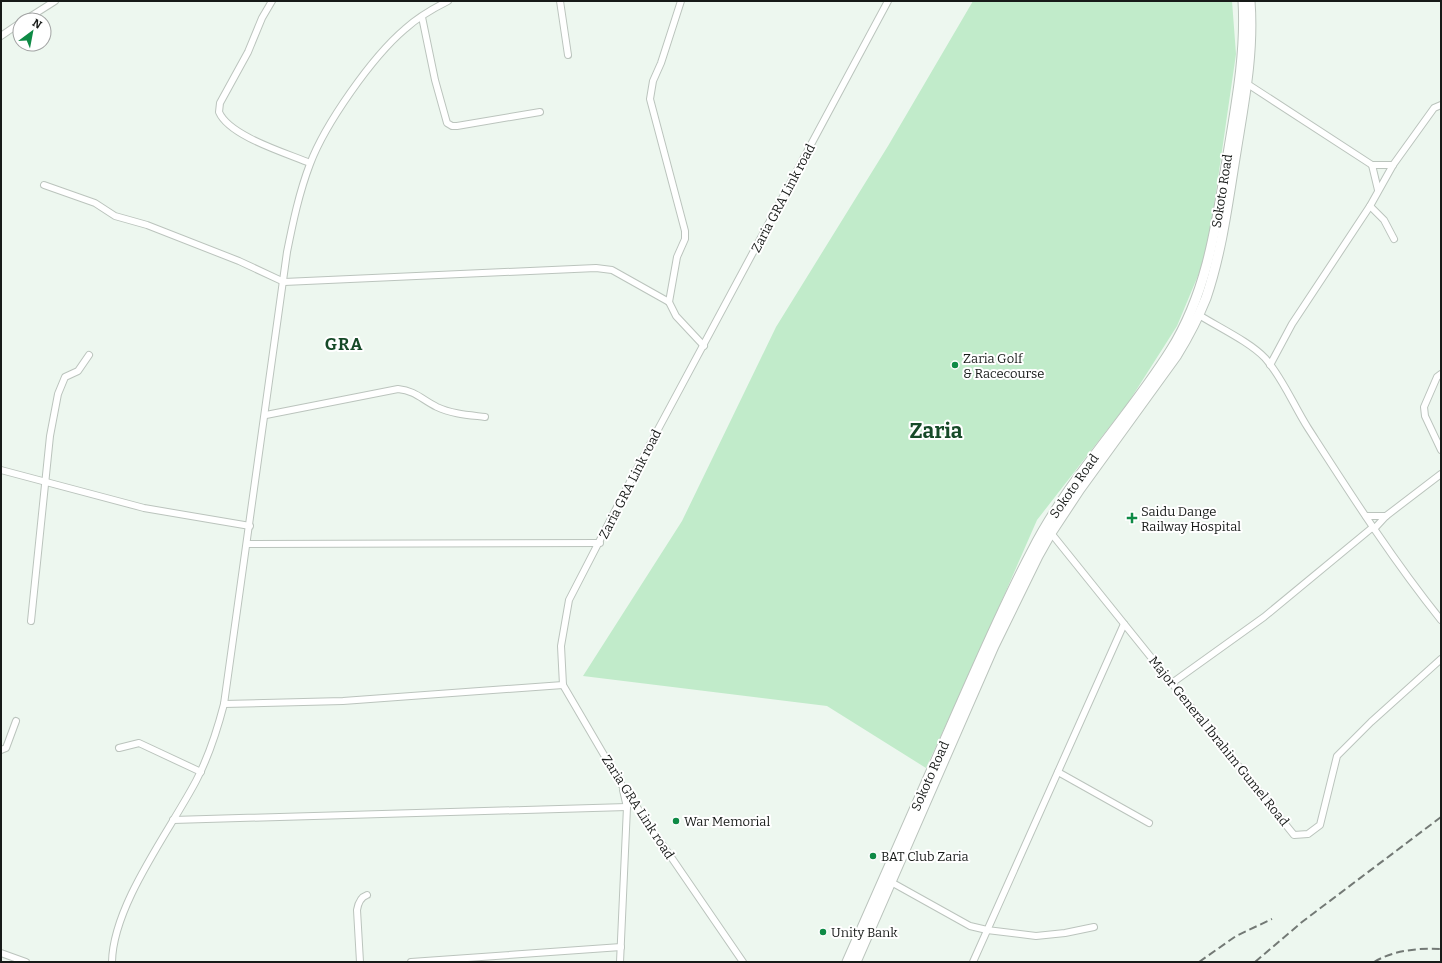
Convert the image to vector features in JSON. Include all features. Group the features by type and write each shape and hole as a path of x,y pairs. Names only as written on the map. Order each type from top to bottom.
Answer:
{"main road":[{"name":"Sokoto Road","path":"847,962 987,643 1031,552 1044,528 1170,351 1194,307 1204,278 1216,228 1233,123 1244,46 1243,1"},
{"name":"Sokoto Road","path":"856,962 994,646 1050,532 1170,365 1199,315 1211,281 1224,231 1252,34 1250,1"}],"street":[{"path":"38,12 55,1"},
{"path":"272,1 262,18 248,52 220,103 219,112 227,124 243,135 310,163"},
{"path":"112,962 116,933 123,914 173,820 201,772 214,743 224,704 295,211 310,163 344,101 379,57 406,28 448,1"},
{"path":"560,1 568,55"},
{"path":"669,302 677,257 685,239 685,231 650,99 653,81 661,63 681,1"},
{"name":"Zaria GRA Link road","path":"743,962 621,784 563,685 561,646 569,600 600,543 633,476 888,1"},
{"path":"422,18 435,80 447,123 449,125 457,126 540,112"},
{"path":"1,36 12,29"},
{"path":"1246,83 1372,165 1393,165"},
{"path":"1270,365 1292,324 1370,206 1393,165 1434,108 1441,105"},
{"path":"1372,165 1378,190"},
{"path":"44,185 95,203 115,216 147,225 239,261 284,282 596,268 612,270 669,302 676,316 704,346"},
{"path":"1370,206 1384,220 1394,239"},
{"path":"1199,315 1256,351 1270,365 1306,426 1374,528 1415,587 1441,620"},
{"path":"30,621 50,436 62,383 68,374 78,371 89,355"},
{"path":"1441,374 1438,377 1424,407 1425,416 1441,450"},
{"path":"266,415 398,389 415,392 436,406 448,411 485,417"},
{"path":"1,470 144,508 250,526"},
{"path":"1172,683 1264,617 1374,528 1386,516 1441,474"},
{"path":"1366,516 1386,516"},
{"name":"Major General Ibrahim Gumel Road","path":"1050,532 1294,835 1308,834 1320,825 1337,756 1371,722 1441,659"},
{"path":"248,544 600,543"},
{"path":"973,962 1124,624"},
{"path":"224,704 343,701 563,685"},
{"path":"1,750 6,748 16,721"},
{"path":"119,748 139,743 201,772"},
{"path":"1058,772 1149,823"},
{"path":"620,962 627,807 621,784"},
{"path":"173,820 627,807"},
{"path":"891,882 970,926 988,930 1036,936 1065,933 1094,927"},
{"path":"360,962 358,906 364,896 367,895"},
{"path":"411,962 621,947"},
{"path":"1,953 26,962"}],"green space":[{"name":"Zaria Golf & Racecourse","path":"973,1 1232,1 1236,54 1207,254 1177,326 1128,403 1037,520 978,655 926,768 827,706 583,676 682,521 776,327 888,146"}],"railway":[{"path":"1255,962 1302,922 1441,817"},
{"path":"1199,962 1236,936 1272,919"},
{"path":"1374,962 1398,952 1441,949"}],"place":[{"name":"Zaria Golf & Racecourse","path":"955,365"},
{"name":"Saidu Dange Railway Hospital","path":"1132,518"},
{"name":"War Memorial","path":"676,821"},
{"name":"BAT Club Zaria","path":"873,856"},
{"name":"Unity Bank","path":"823,932"}],"district":[{"name":"GRA","path":"344,344"},
{"name":"Zaria","path":"936,431"}]}
